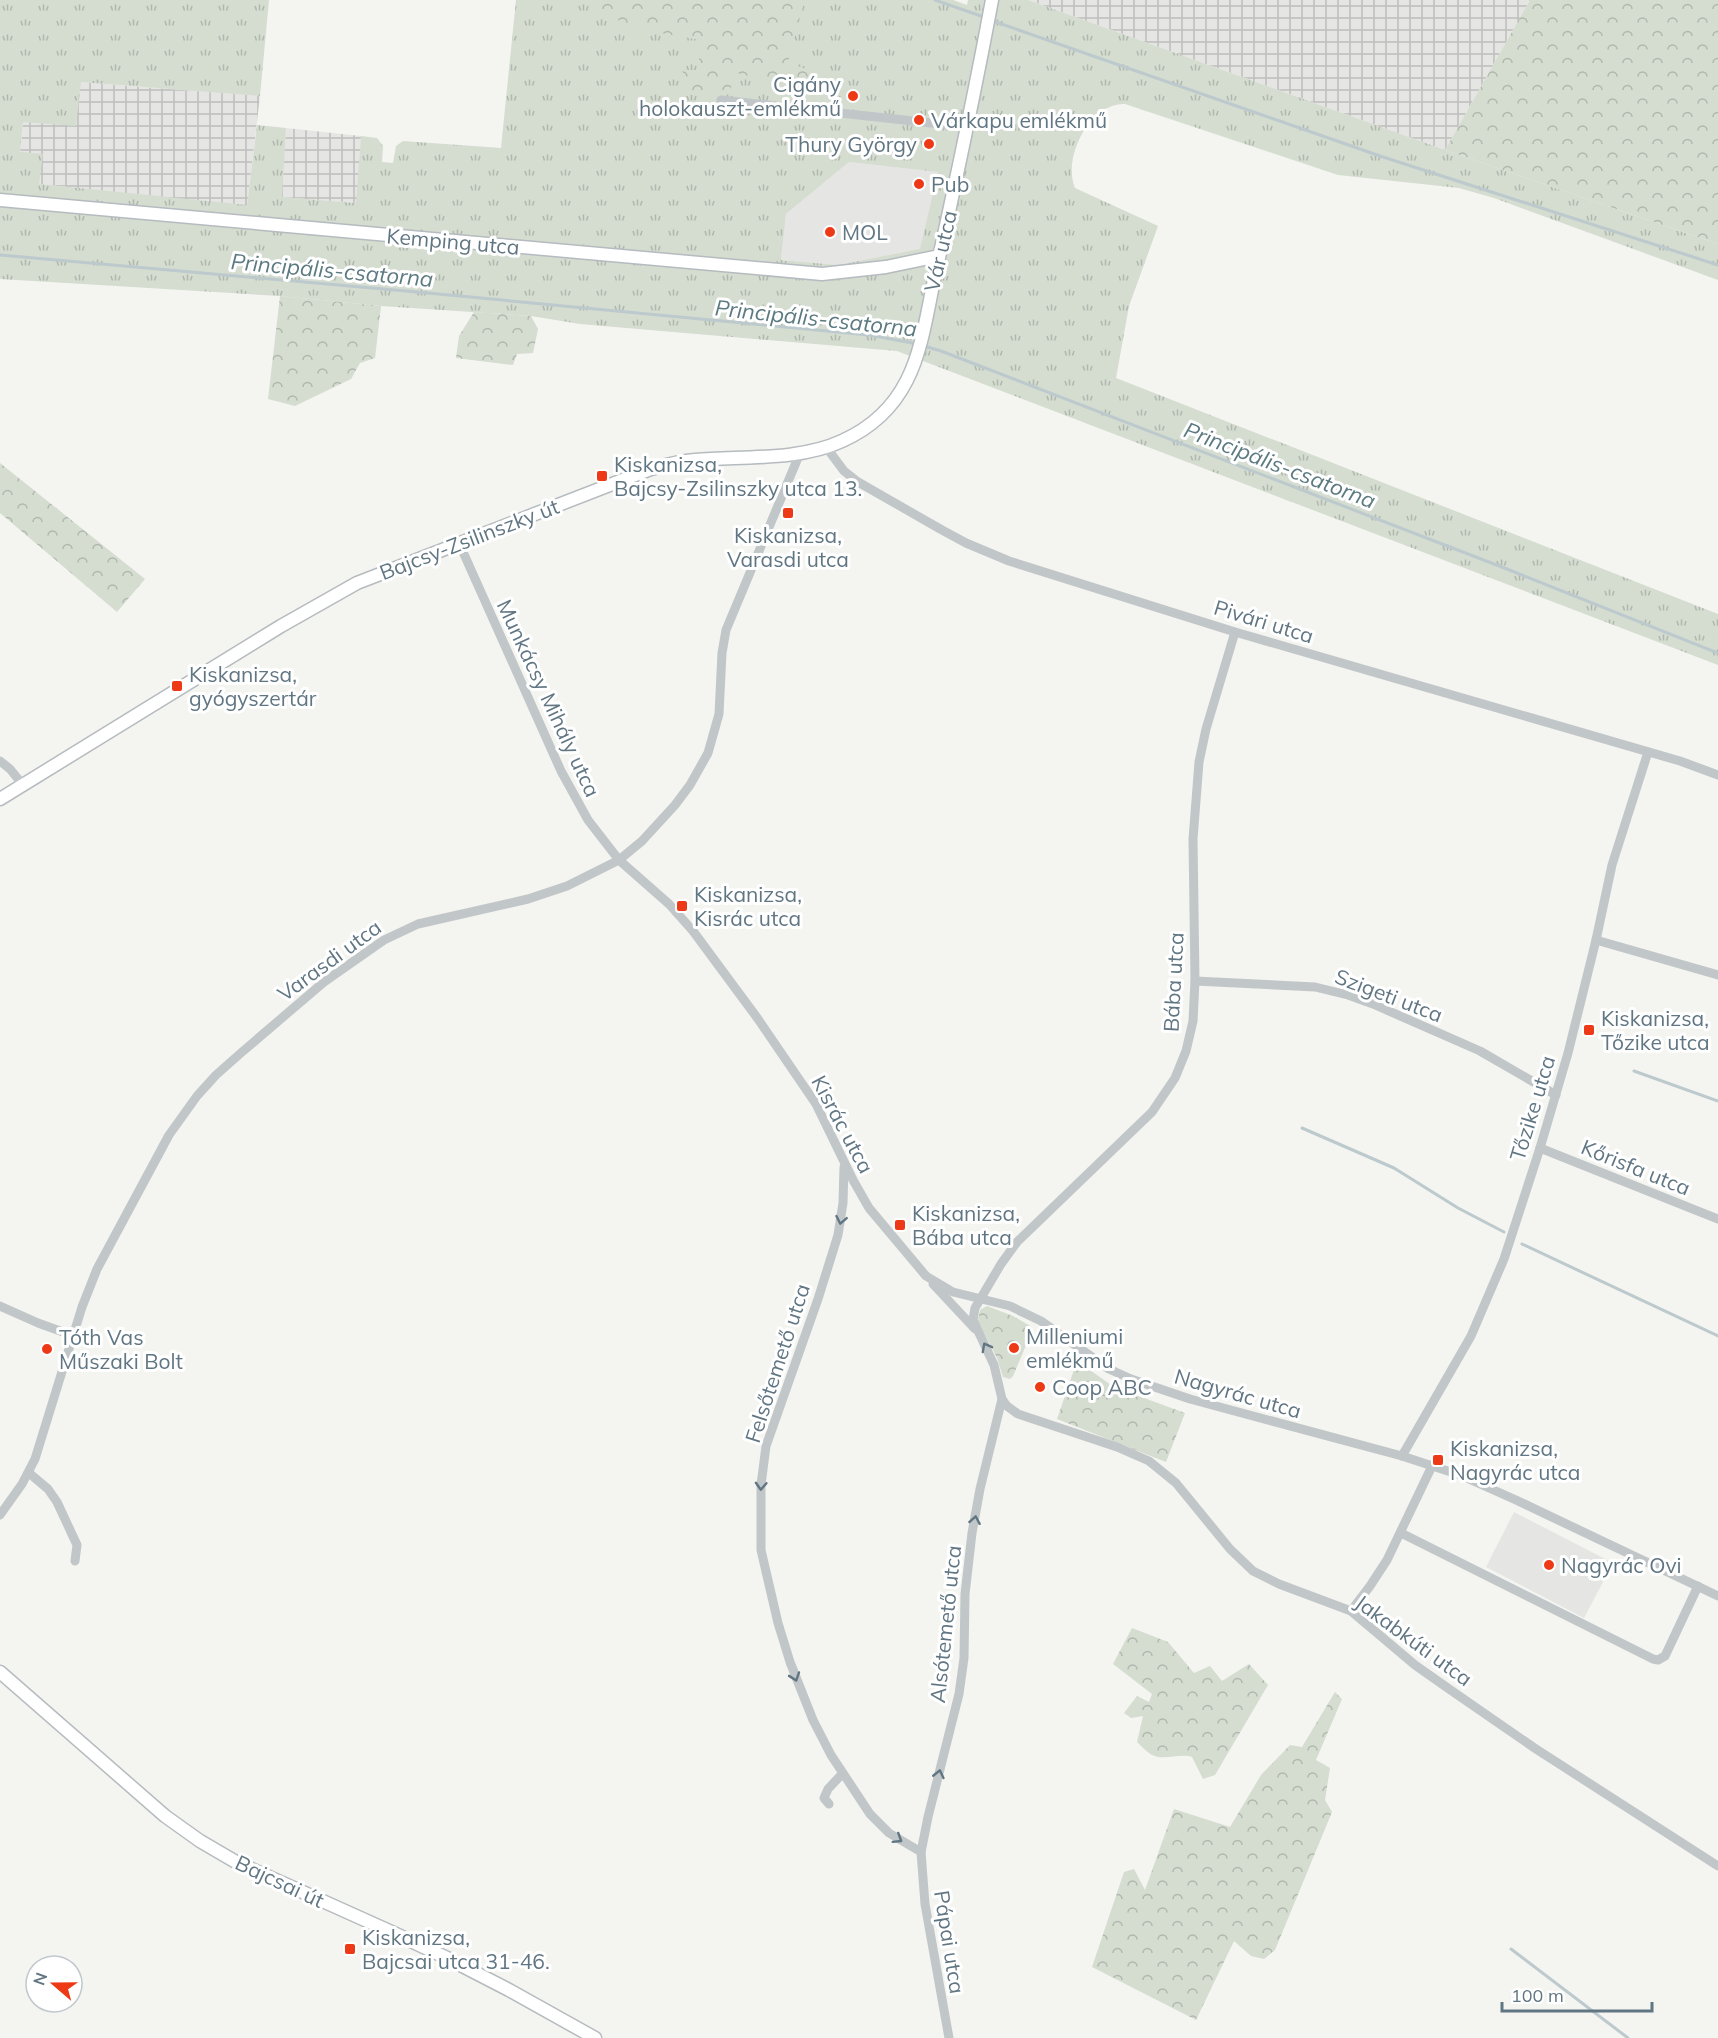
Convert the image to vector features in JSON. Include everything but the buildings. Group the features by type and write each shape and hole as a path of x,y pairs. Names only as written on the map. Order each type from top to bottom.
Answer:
{"main road":[{"name":"Vár utca","path":"924,325 968,127 991,2"},
{"name":"Kemping utca","path":"0,200 822,274 906,264 939,256"},
{"name":"Bajcsy-Zsilinszky út","path":"0,800 281,626 357,583 651,469 692,460 800,453 826,447 857,433 881,416 900,393 916,359 924,325"},
{"name":"Bajcsai út","path":"0,1672 165,1816 200,1841 236,1862 447,1958 595,2038"}],"street":[{"path":"721,100 968,127"},
{"name":"Pivári utca","path":"826,447 844,471 858,482 966,543 1009,561 1235,632 1648,752 1718,775"},
{"name":"Varasdi utca","path":"0,1515 29,1473 35,1459 82,1307 97,1269 169,1135 197,1096 216,1075 324,982 364,952 398,932 418,924 517,902 595,874 619,860 642,841 675,805 690,785 708,753 719,714 722,653 726,630 800,453"},
{"name":"Munkácsy Mihály utca","path":"459,543 561,771 591,825 619,860"},
{"name":"Bába utca","path":"981,1298 1017,1242 1139,1127 1161,1101 1175,1078 1186,1051 1193,1021 1196,981 1193,839 1199,762 1206,729 1235,632"},
{"name":"Tőzike utca","path":"1402,1456 1455,1366 1486,1305 1504,1259 1540,1148 1578,1018 1612,865 1648,752"},
{"path":"0,761 23,785"},
{"name":"Kisrác utca","path":"619,860 669,904 693,931 758,1019 816,1104 856,1188 869,1208 926,1276 953,1292 981,1298"},
{"path":"1596,940 1718,975"},
{"name":"Szigeti utca","path":"1196,981 1315,987 1348,995 1495,1059 1556,1095"},
{"name":"Kőrisfa utca","path":"1540,1148 1718,1219"},
{"name":"Felsőtemető utca","path":"844,1161 843,1203 837,1234 818,1299 766,1446 760,1504 761,1550 790,1662 813,1720 842,1774 862,1805 880,1825 901,1841 921,1852"},
{"path":"926,1276 977,1330"},
{"path":"981,1298 973,1313 973,1320 994,1365 1002,1399"},
{"name":"Nagyrác utca","path":"981,1298 1017,1309 1041,1321 1109,1369 1131,1379 1190,1399 1432,1466 1490,1488 1718,1596"},
{"path":"0,1306 74,1336"},
{"name":"Jakabkúti utca","path":"1002,1399 1018,1414 1117,1447 1149,1461 1176,1483 1230,1549 1253,1571 1279,1584 1351,1611 1415,1665 1452,1691 1536,1749 1718,1866"},
{"name":"Alsótemető utca","path":"921,1852 959,1694 964,1658 965,1594 972,1533 980,1489 1002,1399"},
{"path":"1351,1611 1370,1587 1401,1533 1432,1466"},
{"path":"29,1473 48,1489 57,1502 77,1545 75,1561"},
{"path":"1401,1533 1658,1660 1665,1656 1698,1586"},
{"path":"829,1804 824,1798 825,1792 842,1774"},
{"name":"Pápai utca","path":"921,1852 925,1904 949,2038"}],"shaded area":[{"path":"1028,0 1530,0 1445,150"},
{"path":"81,82 260,96 247,206 39,184 20,152 23,122"},
{"path":"286,128 361,136 357,203 281,197"},
{"path":"849,162 939,172 920,250 838,265 781,260 786,214"},
{"name":"Nagyrác Ovi","path":"1514,1512 1613,1563 1584,1618 1486,1567"}],"green space":[{"path":"0,0 269,0 260,96 81,82 76,126 23,122 20,152 43,154 39,184 247,205 257,125 286,128 282,197 356,203 361,136 377,138 383,146 382,162 393,163 396,146 403,141 501,148 516,0 953,0 967,5 968,0 1028,0 1445,150 1718,244 1718,280 1494,198 1459,188 1338,175 1125,104 1112,106 1090,122 1082,134 1072,162 1075,188 1158,226 1129,306 1116,378 1718,614 1718,665 897,351 580,324 531,316 381,306 280,296 0,279","holes":["849,162 938,172 920,249 838,265 781,260 786,214"]},
{"path":"582,0 797,0 804,3 788,62 825,77 816,99 767,89 753,77 732,72 731,90 691,95 682,70 698,70 701,40 636,29"},
{"path":"1530,0 1718,0 1718,244 1445,150"},
{"path":"280,296 381,306 375,358 360,363 351,379 295,406 268,399"},
{"path":"474,312 531,316 538,329 533,353 517,354 513,365 456,358 459,336"},
{"path":"0,463 145,579 117,612 0,513"},
{"path":"987,1306 1013,1316 1032,1327 1010,1379 1003,1377 997,1358 978,1321 980,1310"},
{"path":"1077,1361 1114,1387 1185,1413 1166,1462 1057,1419"},
{"path":"1132,1628 1168,1642 1194,1673 1210,1666 1222,1681 1249,1664 1268,1685 1215,1775 1203,1779 1192,1757 1157,1757 1137,1742 1143,1716 1131,1718 1124,1713 1137,1696 1149,1702 1152,1694 1113,1664"},
{"path":"1335,1692 1342,1699 1316,1760 1330,1768 1325,1800 1332,1812 1275,1950 1264,1959 1251,1956 1234,1941 1196,2020 1092,1967 1124,1872 1134,1869 1145,1890 1174,1809 1230,1827 1261,1775 1290,1745 1302,1747"}],"waterway":[{"path":"935,0 984,17"},
{"path":"990,20 1380,156 1718,265"},
{"name":"Principális-csatorna","path":"0,255 869,335 918,344"},
{"name":"Principális-csatorna","path":"924,346 1507,569 1718,653"},
{"path":"1634,1071 1718,1101"},
{"path":"1302,1128 1394,1168 1458,1208 1504,1232"},
{"path":"1522,1244 1718,1336"},
{"path":"1511,1949 1628,2038"}],"place":[{"name":"Cigány holokauszt-emlékmű","path":"853,96"},
{"name":"Várkapu emlékmű","path":"919,120"},
{"name":"Thury György","path":"929,144"},
{"name":"Pub","path":"919,184"},
{"name":"MOL","path":"830,232"},
{"name":"Kiskanizsa, Bajcsy-Zsilinszky utca 13.","path":"602,476"},
{"name":"Kiskanizsa, Varasdi utca","path":"788,513"},
{"name":"Kiskanizsa, gyógyszertár","path":"177,686"},
{"name":"Kiskanizsa, Kisrác utca","path":"682,906"},
{"name":"Kiskanizsa, Tőzike utca","path":"1589,1030"},
{"name":"Kiskanizsa, Bába utca","path":"900,1225"},
{"name":"Milleniumi emlékmű","path":"1014,1348"},
{"name":"Tóth Vas Műszaki Bolt","path":"47,1349"},
{"name":"Coop ABC","path":"1040,1387"},
{"name":"Kiskanizsa, Nagyrác utca","path":"1438,1460"},
{"name":"Nagyrác Ovi","path":"1549,1565"},
{"name":"Kiskanizsa, Bajcsai utca 31-46.","path":"350,1949"}]}
